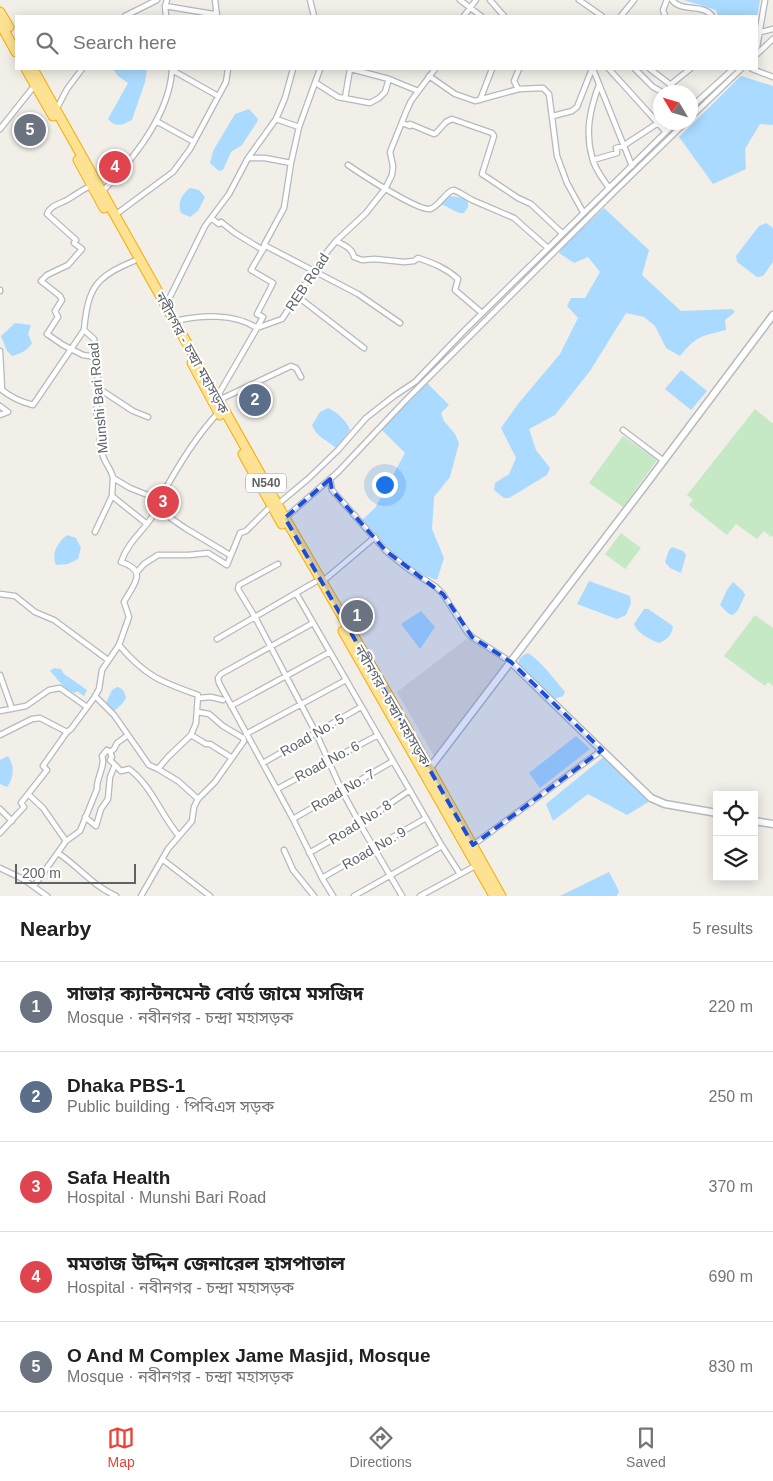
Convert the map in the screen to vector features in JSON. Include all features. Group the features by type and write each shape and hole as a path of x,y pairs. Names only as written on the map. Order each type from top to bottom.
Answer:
{"highway":[{"path":"0,12 15,38"},
{"path":"0,23 15,50"},
{"name":"নবীনগর - চন্দ্রা মহাসড়ক","path":"27,70 102,192 275,505 285,518 319,582 387,693 501,896"},
{"name":"নবীনগর - চন্দ্রা মহাসড়ক","path":"34,70 56,110 91,186 219,412 319,582 494,896"}],"street":[{"path":"127,15 157,0"},
{"path":"166,15 167,0"},
{"path":"166,6 217,15 215,0"},
{"path":"310,0 314,15"},
{"path":"460,0 480,15"},
{"path":"465,15 476,0"},
{"path":"490,0 503,15"},
{"path":"579,0 601,15"},
{"path":"622,15 634,0"},
{"path":"665,15 663,10 666,0"},
{"path":"672,0 680,6 706,10 710,15"},
{"path":"764,0 758,33 773,29"},
{"path":"758,53 773,39"},
{"path":"56,110 67,89 81,70"},
{"path":"102,192 131,158 156,121 168,90 172,70"},
{"path":"174,70 218,96"},
{"path":"115,215 173,172 183,161 228,76 228,70"},
{"path":"166,305 205,226 229,194 249,158 276,119 286,98 293,70"},
{"path":"218,399 263,317 257,314 273,284 251,270 284,208 299,127 320,70"},
{"path":"345,98 350,70"},
{"path":"354,70 389,79 418,91"},
{"name":"REB Road","path":"257,328 282,319 323,257 336,241 366,213 385,189 392,175 393,166 390,152 411,101 434,70"},
{"path":"480,100 483,97 492,70"},
{"path":"518,89 514,81 519,70"},
{"path":"553,116 572,112 577,107 592,70"},
{"path":"592,70 632,166"},
{"path":"610,70 653,117"},
{"path":"636,70 653,87"},
{"path":"651,70 670,85 689,70"},
{"path":"698,101 732,70"},
{"path":"698,110 740,70"},
{"path":"755,70 773,77"},
{"path":"429,76 455,94 475,101 518,89 543,88 549,94 557,156 567,183 584,212"},
{"path":"316,83 338,97 370,103 385,92 389,79"},
{"path":"0,129 35,85"},
{"path":"599,85 591,106 588,131 593,160 609,188"},
{"path":"276,119 299,127"},
{"path":"402,123 410,126 410,124 434,134 446,122 452,119 492,133 494,136 482,174 518,198 531,204 562,233"},
{"path":"156,121 194,142"},
{"path":"593,160 617,153 616,148 623,146 653,126"},
{"path":"285,518 330,479 537,268 678,130"},
{"path":"136,572 158,555 208,553 226,565 240,533 246,531 308,479 332,456 366,418 415,382 562,233 666,132"},
{"path":"249,158 265,158 291,163"},
{"path":"348,166 385,189 424,208 430,209 434,207 446,194 454,190 514,218 548,248"},
{"path":"91,186 81,190 48,211 47,214 76,240 74,243 82,249 68,265 47,275 41,281 60,296 62,300 55,311 58,317 47,334 83,356 96,357"},
{"path":"211,218 264,248 310,268 314,272 358,294 400,323"},
{"path":"336,241 349,248 353,252 354,257 362,260 375,259 404,262 414,261 418,258 448,270 458,279 455,290 482,313"},
{"name":"Munshi Bari Road","path":"113,478 111,469 103,458 100,430 103,423 98,418 96,412 98,388 94,339 84,330 85,314 94,286 110,271 134,261"},
{"path":"297,296 364,348"},
{"path":"429,769 773,315"},
{"path":"175,321 200,317 227,317 237,319 257,328"},
{"path":"0,351 2,390 16,399 33,405 84,330"},
{"path":"218,399 291,366 296,368 302,377"},
{"path":"98,388 133,412 148,417"},
{"path":"0,406 8,412 0,415"},
{"path":"0,833 24,807 21,803 47,770 43,766 95,696 100,684 102,670 119,645 128,617 124,602 136,581 135,569 121,562 132,539 147,524 187,453 208,423 219,412"},
{"path":"623,430 664,461"},
{"path":"95,532 112,496 113,478 130,488 160,500"},
{"path":"330,479 332,490 386,551 443,594 472,637 511,662 651,798 666,804 713,813"},
{"path":"112,496 147,524"},
{"path":"156,508 230,555"},
{"path":"217,639 296,593 319,582 374,537"},
{"path":"278,564 239,586 239,594 255,617 316,733 342,791 402,896"},
{"path":"296,593 460,874"},
{"path":"0,594 15,596 35,612 54,620 70,631 108,660"},
{"path":"313,623 221,674 218,678 333,896"},
{"path":"119,645 146,672 160,681 198,695 199,698 196,723 191,735 158,769"},
{"path":"232,706 330,652"},
{"path":"0,675 12,709"},
{"path":"246,734 346,680"},
{"path":"0,711 26,706 49,690 60,688 87,707"},
{"path":"95,696 114,715 149,765 178,781 198,799"},
{"path":"199,698 211,697 222,700"},
{"name":"Road No. 5","path":"262,763 362,707"},
{"path":"141,896 162,859 192,821 194,807 198,799 214,782 244,741 243,738 223,726 209,714 198,712"},
{"path":"0,735 32,719 40,718 67,732"},
{"path":"34,886 66,842 80,832 97,789 104,761 102,756 108,750 110,752 114,749 117,742 128,735"},
{"path":"191,735 232,758"},
{"name":"Road No. 6","path":"277,788 378,735"},
{"path":"473,845 602,750"},
{"path":"110,752 112,756 110,760 121,772 128,769 145,784 171,827 180,836"},
{"name":"Road No. 7","path":"293,819 393,761"},
{"path":"85,817 96,826 101,809 108,799 110,777 116,765"},
{"name":"Road No. 8","path":"309,853 360,824 410,790"},
{"path":"28,794 39,802 66,842"},
{"path":"0,809 12,821"},
{"name":"Road No. 9","path":"322,878 426,818"},
{"path":"758,822 773,824"},
{"path":"354,896 442,846"},
{"path":"284,850 293,870 314,896"},
{"path":"58,852 72,862 94,884 116,896"},
{"path":"162,859 210,896"},
{"path":"420,896 477,865"},
{"path":"0,868 23,879 44,895"}],"highlighted area":[{"path":"330,479 332,490 386,551 443,594 472,637 511,662 602,750 473,845 285,518"}],"shaded area":[{"path":"469,637 506,663 434,756 397,692"}],"green space":[{"path":"755,409 773,422 773,536 771,537 764,531 757,539 736,524 727,535 689,505 693,500 687,495"},
{"path":"623,436 657,460 623,507 589,483"},
{"path":"621,533 641,548 625,569 605,554"},
{"path":"755,615 773,628 773,686 768,682 765,686 724,656"}],"water":[{"path":"684,0 760,0 758,15 718,15 716,10"},
{"path":"114,70 147,70 145,82 132,120 116,125 108,119 128,83 118,76"},
{"path":"741,76 773,86 773,125 760,124 745,149 746,169 713,184 679,137 686,130 698,130 698,118"},
{"path":"249,109 258,119 257,122 242,145 231,152 223,170 219,171 210,163 213,151 235,114"},
{"path":"190,188 199,190 205,197 198,211 190,217 181,213 180,202"},
{"path":"450,196 463,198 468,202 468,207 464,213 459,213 441,204"},
{"path":"604,208 649,250 642,275 681,311 732,309 735,312 725,320 726,330 700,338 691,344 680,356 666,348 655,326 644,317 626,313 590,371 555,415 529,429 536,450 550,468 547,475 509,498 504,498 494,490 495,483 509,474 516,458 501,428 518,404 560,354 578,318 567,306 571,298 585,298 600,272 588,257 574,263 559,253 563,246"},
{"path":"766,223 773,228 773,262 763,276 757,277 737,262 736,256 759,226"},
{"path":"15,323 31,325 28,334 32,343 28,348 12,356 7,351 1,336"},
{"path":"681,370 707,391 691,410 665,389"},
{"path":"424,380 449,405 441,413 444,421 455,434 459,443 450,477 434,497 432,529 444,558 437,580 426,576 405,563 362,520 375,508 405,453 378,426"},
{"path":"328,408 347,423 350,430 336,448 319,435 312,425 320,412"},
{"path":"67,535 76,538 81,548 78,559 68,564 56,565 54,556 56,548"},
{"path":"672,547 683,551 686,555 681,573 670,568 665,562"},
{"path":"589,581 630,596 631,603 626,615 617,619 577,604"},
{"path":"733,582 745,595 738,610 733,615 729,614 720,605"},
{"path":"644,609 648,609 673,626 669,637 659,643 638,631 634,624"},
{"path":"421,611 435,627 420,649 401,624"},
{"path":"528,653 543,666 565,692 563,696 555,699 548,695 519,665 522,656"},
{"path":"54,668 61,669 64,674 87,690 84,696 64,686 50,671"},
{"path":"117,687 121,688 126,698 114,711 106,703 112,690"},
{"path":"576,736 590,749 540,788 529,773"},
{"path":"606,755 650,801 627,815 588,794 553,821 546,804"},
{"path":"8,756 13,772 7,787 0,784 0,760"},
{"path":"609,872 619,891 617,896 560,896"}],"place":[{"name":"O And M Complex Jame Masjid, Mosque","path":"30,130"},
{"name":"মমতাজ উদ্দিন জেনারেল হাসপাতাল","path":"115,167"},
{"name":"Dhaka PBS-1","path":"255,400"},
{"name":"Safa Health","path":"163,502"},
{"name":"সাভার ক্যান্টনমেন্ট বোর্ড জামে মসজিদ","path":"357,616"}]}
